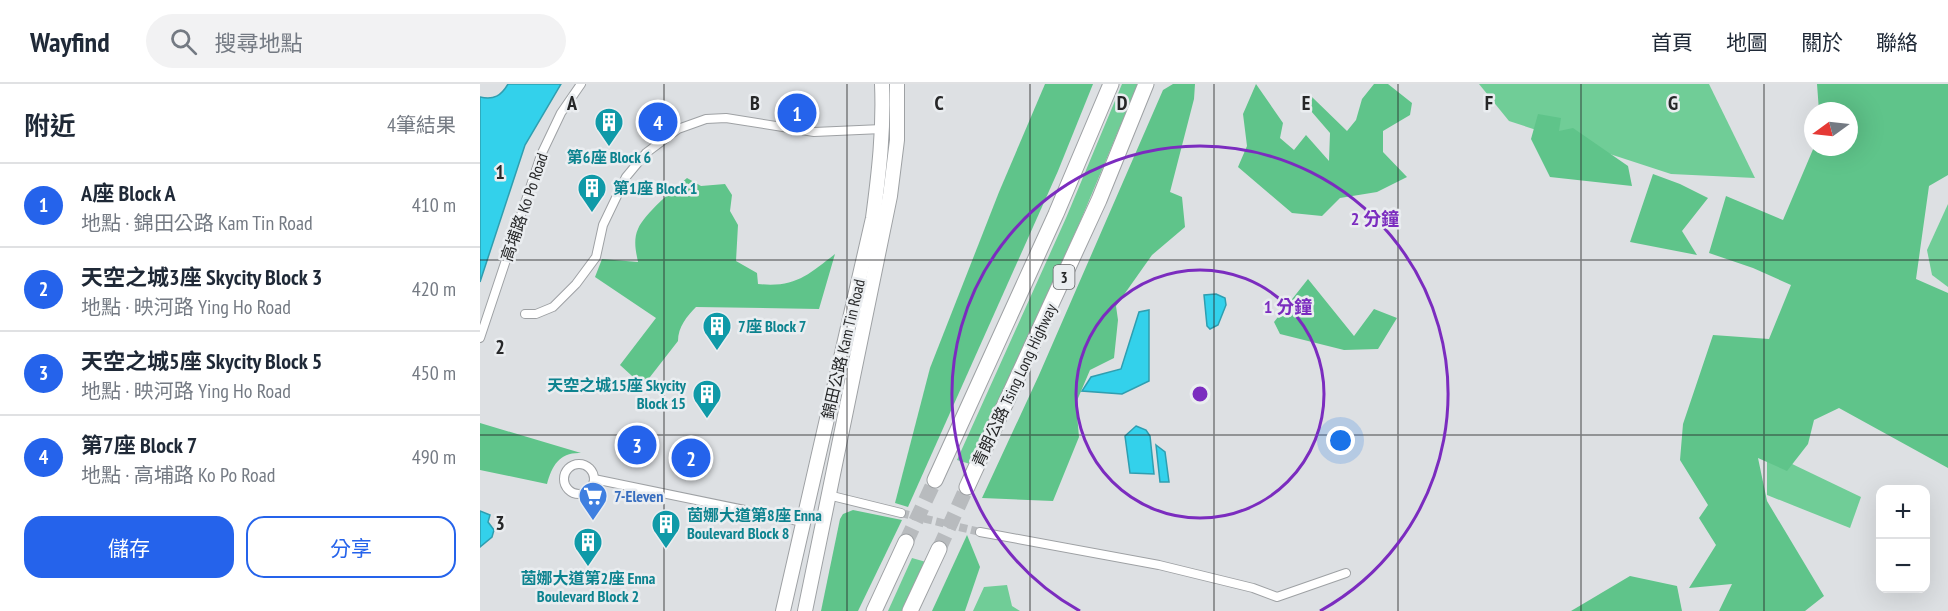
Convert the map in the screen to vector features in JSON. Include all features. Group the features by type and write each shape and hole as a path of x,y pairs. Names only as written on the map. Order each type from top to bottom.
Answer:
{"highway":[{"name":"青朗公路 Tsing Long Highway","path":"935,480 1056,214 1111,84"},
{"name":"青朗公路 Tsing Long Highway","path":"967,487 1099,200 1146,84"},
{"path":"874,611 906,542"},
{"path":"910,611 939,549"}],"main road":[{"name":"錦田公路 Kam Tin Road","path":"783,611 867,247 879,171 882,84"},
{"name":"錦田公路 Kam Tin Road","path":"805,611 890,196 897,140 897,84"},
{"path":"803,522 816,514 828,495"}],"street":[{"name":"高埔路 Ko Po Road","path":"480,338 541,155 555,123 581,84"},
{"path":"525,314 536,314 553,307 576,284 596,257 603,225 626,177 646,153 678,129 706,119 726,117 814,132 882,129"},
{"path":"594,479 803,522"},
{"path":"828,495 901,513"},
{"path":"980,532 1159,565 1253,588 1277,597 1346,573"}],"green space":[{"path":"1045,84 1093,84 1058,171 908,507 895,503 930,368 999,192"},
{"path":"1122,84 1138,84 1080,222 970,464 957,460 1066,218"},
{"path":"1173,84 1195,84 1194,99 1170,192 1182,197 1185,227 1152,255 1116,306 1118,320 1114,358 1090,370 1076,403 1079,437 1053,501 982,498 1039,375 1163,90"},
{"path":"1256,84 1283,123 1280,138 1294,150 1306,135 1329,161 1330,133 1311,111 1312,97 1347,131 1356,120 1362,99 1374,84 1388,84 1412,103 1410,115 1383,131 1383,152 1407,177 1377,192 1340,198 1322,216 1292,213 1238,167 1247,146 1243,114"},
{"path":"1479,84 1709,84 1755,178 1671,174 1509,121"},
{"path":"1817,84 1948,84 1948,175 1929,186 1916,279 1948,293 1948,468 1839,408 1814,420 1808,444 1787,471 1758,458 1767,501 1824,596 1805,611 1719,611 1732,584 1689,588 1716,545 1699,518 1708,505 1680,460 1683,424 1713,335 1769,339 1791,285 1753,268 1709,253 1726,196 1783,220 1810,156 1858,156 1858,102 1818,102"},
{"path":"1538,114 1561,118 1559,131 1573,128 1628,166 1632,186 1550,177 1531,139"},
{"path":"1653,174 1708,198 1682,231 1697,255 1630,242"},
{"path":"687,178 701,186 725,184 732,195 730,211 738,225 736,261 757,273 758,284 792,282 809,274 835,254 819,309 696,307 681,326 678,341 643,386 620,365 656,318 595,277 602,259 638,262 635,246 641,223"},
{"path":"1948,204 1948,287 1932,275 1927,250"},
{"path":"1308,279 1354,336 1374,309 1397,318 1378,349 1344,350 1280,334 1274,322"},
{"path":"480,423 581,453 562,457 551,471 547,484 480,470"},
{"path":"1767,452 1861,497 1850,528 1767,495"},
{"path":"853,510 902,520 858,611 821,611 840,519 843,514"},
{"path":"967,535 980,567 965,611 932,611"},
{"path":"912,558 926,562 903,611 888,611"},
{"path":"1630,576 1677,586 1682,611 1571,611"},
{"path":"1007,585 1012,606 1020,611 973,611 984,587"}],"water":[{"path":"508,84 561,84 525,145 480,282 480,97 497,96"},
{"path":"1216,294 1225,298 1226,305 1218,325 1210,329 1207,326 1204,295"},
{"path":"1149,310 1149,381 1122,394 1082,391 1091,377 1121,369 1139,312"},
{"path":"1136,426 1146,430 1150,436 1154,474 1130,473 1125,436"},
{"path":"1156,445 1165,452 1169,482 1160,482"},
{"path":"480,511 490,515 488,522 494,530 492,537 480,547"}],"tunnel":[{"path":"906,542 935,480"},
{"path":"939,549 967,487"},
{"path":"901,513 980,532"}],"place":[{"name":"A座 Block A","path":"797,113"},
{"name":"第7座 Block 7","path":"658,122"},
{"name":"第6座 Block 6","path":"609,148"},
{"name":"第1座 Block 1","path":"592,214"},
{"name":"7座 Block 7","path":"717,352"},
{"name":"天空之城15座 Skycity Block 15","path":"707,420"},
{"name":"天空之城5座 Skycity Block 5","path":"637,445"},
{"name":"天空之城3座 Skycity Block 3","path":"691,458"},
{"name":"7-Eleven","path":"593,522"},
{"name":"茵娜大道第8座 Enna Boulevard Block 8","path":"666,550"},
{"name":"茵娜大道第2座 Enna Boulevard Block 2","path":"588,568"}]}
